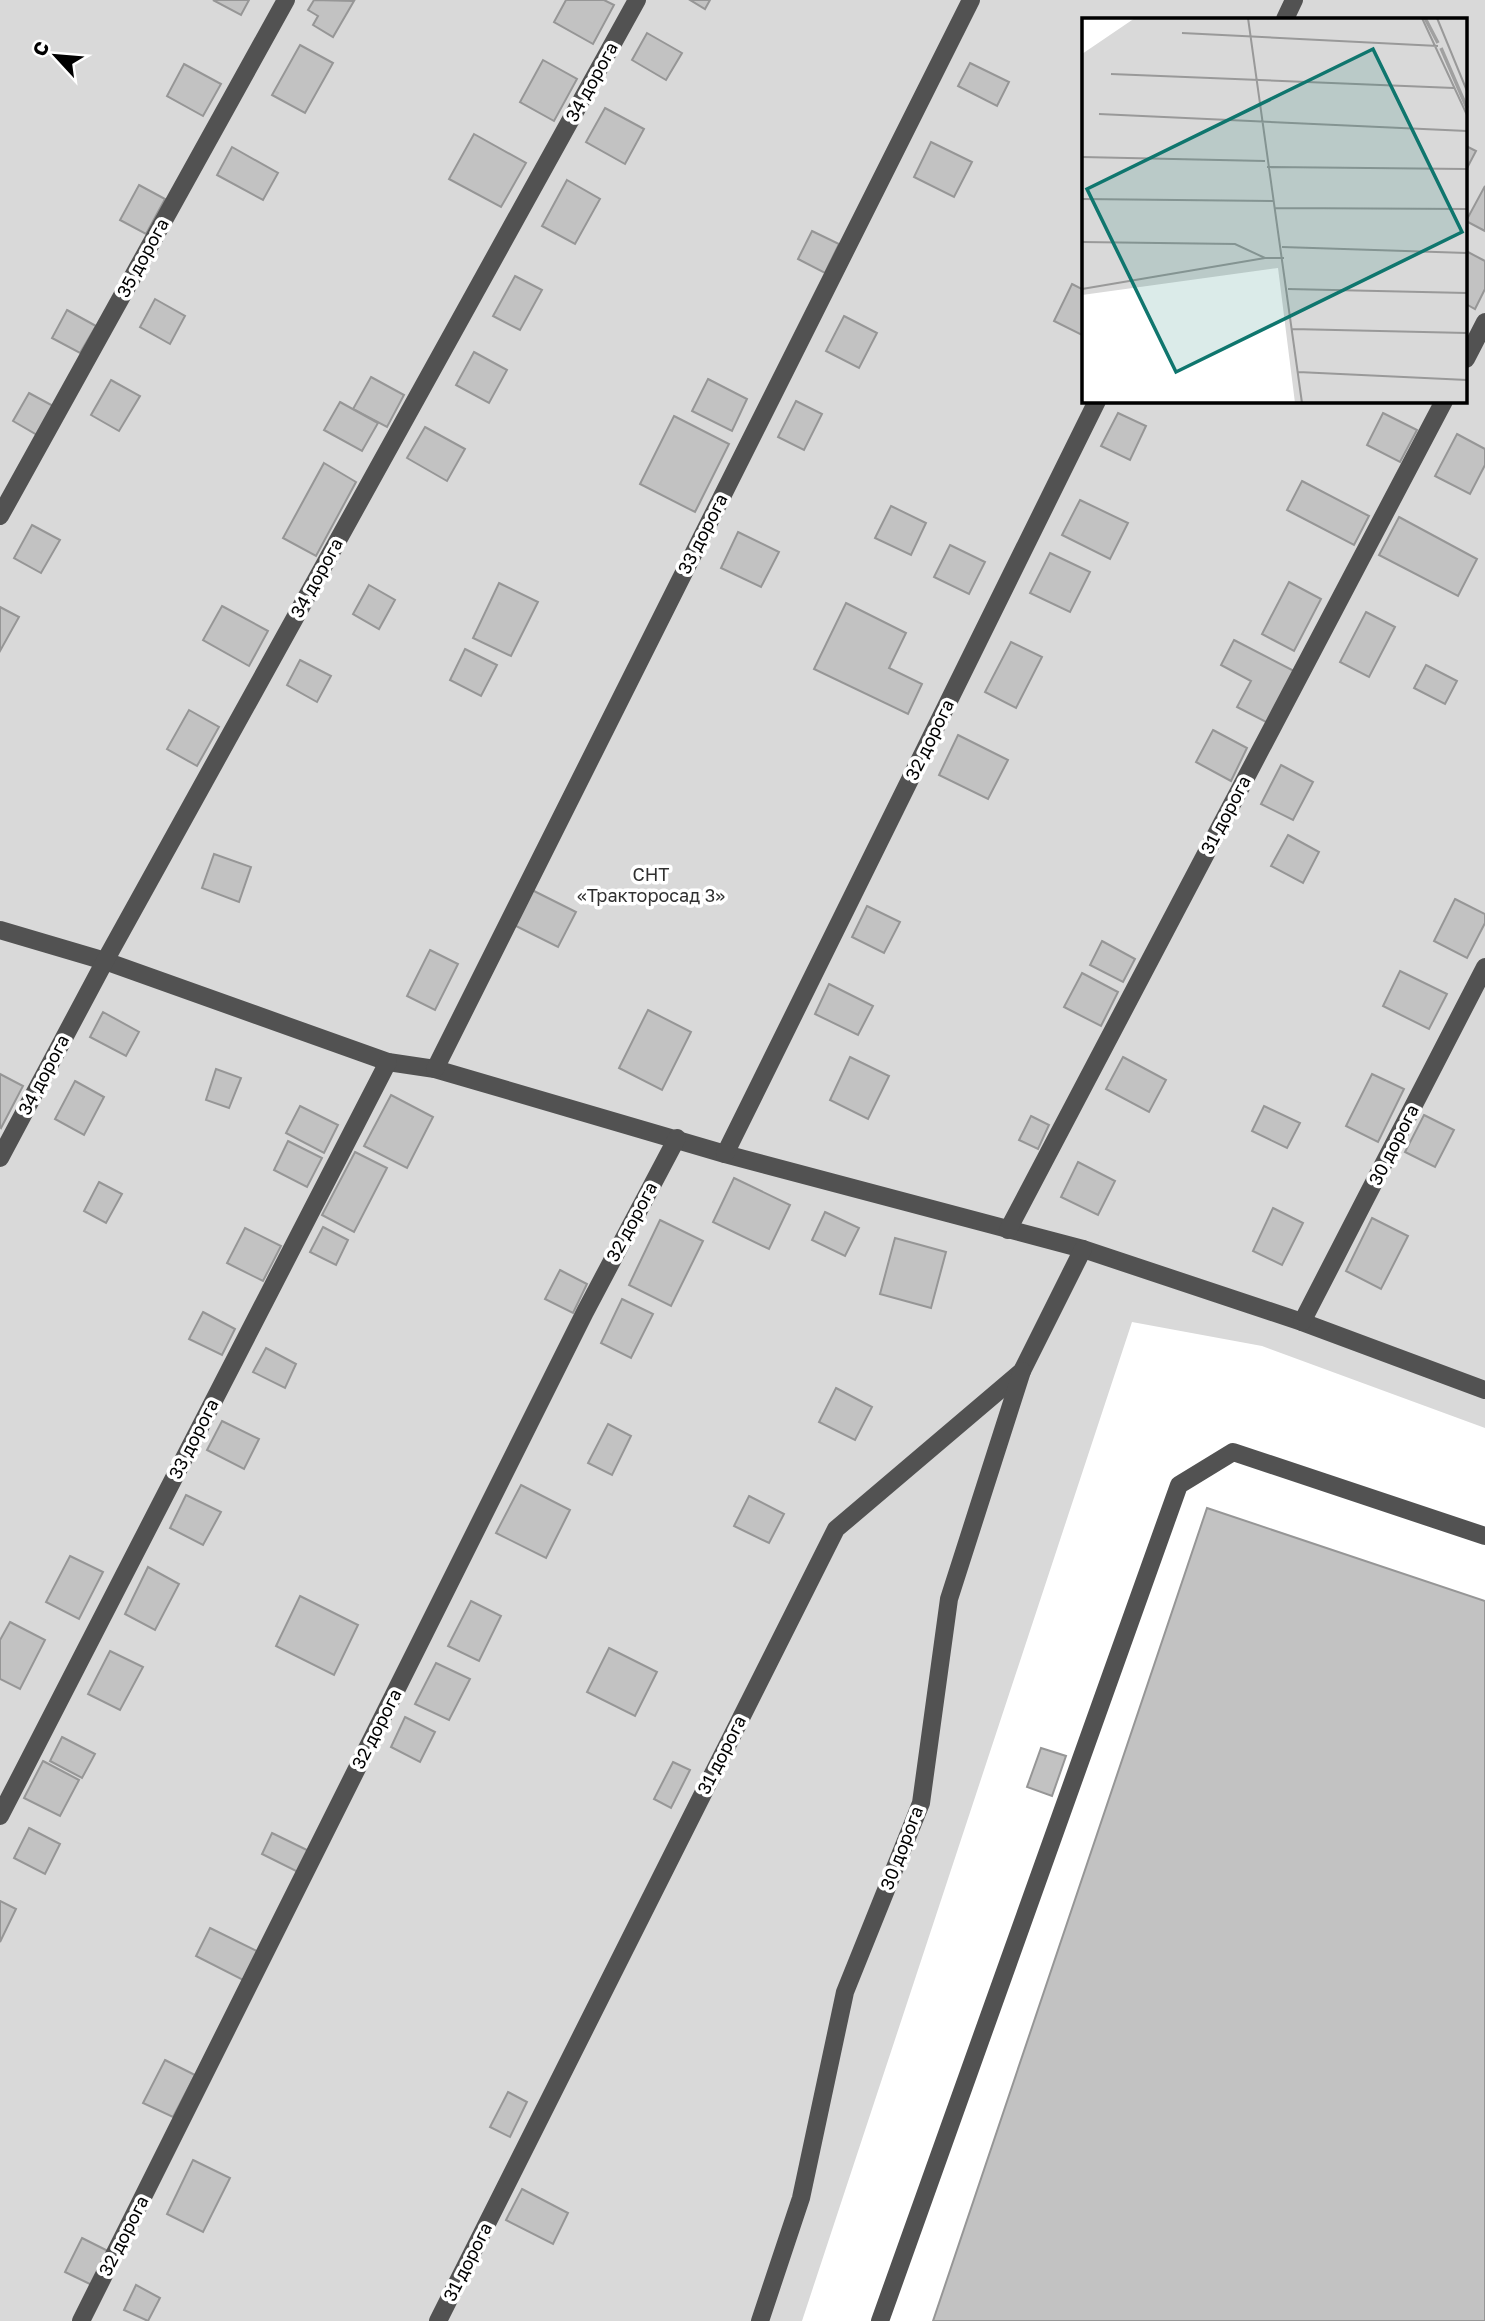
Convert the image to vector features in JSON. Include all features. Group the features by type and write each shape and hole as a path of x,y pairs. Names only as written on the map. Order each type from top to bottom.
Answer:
{"street":[{"name":"35 дорога","path":"0,516 286,0"},
{"name":"34 дорога","path":"0,1158 105,961 637,0"},
{"name":"33 дорога","path":"435,1069 971,0"},
{"path":"1285,18 1294,0"},
{"path":"1468,355 1485,322"},
{"name":"32 дорога","path":"725,1154 1097,402"},
{"name":"31 дорога","path":"1008,1230 1443,402"},
{"path":"0,930 105,961 388,1062 435,1069 725,1154 1083,1249 1302,1322 1485,1390"},
{"name":"30 дорога","path":"1302,1322 1485,967"},
{"name":"33 дорога","path":"0,1816 388,1062"},
{"name":"32 дорога","path":"81,2321 585,1312 677,1138"},
{"name":"31 дорога","path":"438,2321 836,1529 1022,1371 1083,1249"},
{"name":"30 дорога","path":"760,2321 800,2198 845,1992 921,1803 949,1599 1022,1371"},
{"path":"880,2321 1179,1485 1233,1452 1485,1536"}],"green space":[{"name":"СНТ «Тракторосад 3»","path":"0,0 1485,0 1485,1428 1262,1346 1132,1322 802,2321 0,2321"}],"building":[{"path":"213,0 249,0 241,15"},
{"path":"314,0 354,1 333,37 313,25 318,16 308,10"},
{"path":"566,0 604,0 614,5 593,44 554,22"},
{"path":"690,0 710,0 705,9"},
{"path":"647,33 682,53 666,80 632,60"},
{"path":"300,45 333,63 305,113 272,95"},
{"path":"543,60 577,79 554,121 520,102"},
{"path":"970,63 1009,82 997,106 958,86"},
{"path":"184,64 221,84 203,116 167,96"},
{"path":"605,108 644,129 625,164 586,142"},
{"path":"474,134 526,163 501,207 449,179"},
{"path":"931,142 972,162 954,197 914,177"},
{"path":"232,147 278,173 263,200 217,175"},
{"path":"1468,147 1476,151 1468,166"},
{"path":"567,180 600,199 575,244 542,226"},
{"path":"139,185 165,199 146,234 120,220"},
{"path":"1485,186 1485,231 1468,222"},
{"path":"812,231 839,244 825,273 798,259"},
{"path":"1468,252 1485,261 1485,289 1475,309 1468,305"},
{"path":"515,276 542,290 520,330 493,316"},
{"path":"1072,284 1082,289 1082,335 1054,321"},
{"path":"155,299 185,316 170,344 140,327"},
{"path":"67,310 96,326 80,353 52,338"},
{"path":"844,316 877,333 859,368 826,351"},
{"path":"474,352 507,370 489,403 456,385"},
{"path":"371,377 404,395 387,427 353,409"},
{"path":"708,379 747,399 732,431 692,411"},
{"path":"111,380 140,396 119,431 91,415"},
{"path":"29,393 55,407 39,436 13,421"},
{"path":"796,401 822,414 804,450 778,437"},
{"path":"340,402 378,423 362,451 324,430"},
{"path":"1118,413 1146,426 1130,460 1101,446"},
{"path":"1383,413 1417,430 1400,462 1367,445"},
{"path":"674,416 729,444 695,512 640,484"},
{"path":"425,427 465,449 447,481 407,458"},
{"path":"1457,434 1485,449 1485,465 1470,494 1435,476"},
{"path":"324,463 356,482 316,556 283,538"},
{"path":"1302,481 1369,516 1354,545 1287,510"},
{"path":"1080,500 1128,523 1110,559 1062,535"},
{"path":"891,506 926,523 911,555 875,538"},
{"path":"1399,517 1477,559 1458,596 1379,555"},
{"path":"32,525 60,540 41,573 14,558"},
{"path":"738,532 779,552 761,587 721,568"},
{"path":"950,545 985,562 969,594 934,577"},
{"path":"1050,553 1090,572 1070,612 1030,593"},
{"path":"1289,582 1321,599 1294,651 1262,634"},
{"path":"499,583 538,602 511,656 473,638"},
{"path":"369,585 395,600 379,629 353,614"},
{"path":"846,603 906,633 889,668 922,684 908,714 814,669"},
{"path":"222,606 268,631 249,666 203,640"},
{"path":"0,607 19,617 0,651"},
{"path":"1366,612 1395,627 1369,677 1340,662"},
{"path":"1234,640 1294,671 1268,723 1237,707 1251,681 1221,665"},
{"path":"1011,642 1042,657 1016,708 985,692"},
{"path":"465,649 497,665 481,696 450,680"},
{"path":"300,660 331,676 317,702 287,685"},
{"path":"1426,665 1457,681 1445,704 1414,688"},
{"path":"189,710 219,727 197,766 167,749"},
{"path":"1213,730 1247,748 1231,781 1196,762"},
{"path":"958,735 1008,760 988,799 939,775"},
{"path":"1281,765 1313,782 1293,820 1261,804"},
{"path":"1288,835 1319,852 1303,883 1271,866"},
{"path":"214,854 251,867 239,902 202,888"},
{"path":"532,890 576,912 558,947 514,925"},
{"path":"1455,899 1485,914 1485,923 1467,958 1434,941"},
{"path":"867,906 900,922 884,953 852,937"},
{"path":"1102,941 1135,959 1123,982 1090,965"},
{"path":"430,950 458,964 435,1010 407,996"},
{"path":"1400,971 1447,994 1429,1029 1383,1006"},
{"path":"1082,973 1118,992 1101,1026 1064,1007"},
{"path":"829,984 873,1006 858,1035 815,1014"},
{"path":"648,1010 691,1032 662,1090 619,1068"},
{"path":"103,1012 139,1032 126,1056 90,1037"},
{"path":"850,1057 889,1076 868,1119 830,1100"},
{"path":"1123,1057 1166,1080 1149,1112 1106,1089"},
{"path":"216,1069 241,1078 229,1108 206,1100"},
{"path":"0,1074 23,1086 1,1128 0,1127"},
{"path":"1372,1074 1404,1089 1378,1142 1346,1126"},
{"path":"75,1081 104,1097 84,1135 55,1119"},
{"path":"391,1095 433,1117 407,1168 364,1146"},
{"path":"300,1106 338,1125 324,1153 286,1133"},
{"path":"1264,1106 1300,1123 1287,1148 1252,1131"},
{"path":"1424,1115 1454,1130 1435,1167 1405,1152"},
{"path":"1031,1116 1049,1125 1038,1149 1019,1140"},
{"path":"288,1141 322,1158 307,1187 274,1170"},
{"path":"355,1152 387,1168 354,1232 322,1215"},
{"path":"1078,1162 1115,1181 1098,1215 1061,1197"},
{"path":"734,1178 790,1205 769,1249 713,1222"},
{"path":"99,1182 122,1194 106,1223 84,1211"},
{"path":"1273,1208 1303,1223 1282,1265 1253,1251"},
{"path":"825,1212 859,1228 845,1256 812,1240"},
{"path":"1372,1218 1408,1236 1381,1289 1346,1271"},
{"path":"660,1220 703,1241 671,1306 629,1285"},
{"path":"323,1227 348,1240 336,1265 310,1252"},
{"path":"245,1228 281,1246 263,1281 227,1263"},
{"path":"895,1238 946,1252 931,1308 880,1294"},
{"path":"560,1270 587,1284 573,1313 545,1299"},
{"path":"622,1299 653,1314 631,1358 601,1343"},
{"path":"203,1312 235,1329 222,1355 189,1339"},
{"path":"266,1348 296,1364 285,1388 253,1372"},
{"path":"836,1388 872,1407 855,1440 819,1422"},
{"path":"222,1421 259,1439 244,1469 207,1450"},
{"path":"608,1424 631,1436 612,1475 588,1463"},
{"path":"521,1485 570,1510 546,1558 496,1533"},
{"path":"186,1495 221,1512 203,1545 170,1528"},
{"path":"749,1496 784,1514 769,1543 734,1526"},
{"path":"1207,1508 1485,1601 1485,2321 933,2321"},
{"path":"70,1556 103,1572 79,1619 46,1602"},
{"path":"148,1567 179,1584 155,1630 125,1614"},
{"path":"300,1596 358,1625 334,1675 276,1646"},
{"path":"471,1601 501,1616 479,1661 448,1646"},
{"path":"10,1622 45,1640 20,1689 0,1679 0,1640"},
{"path":"609,1648 657,1672 635,1716 587,1692"},
{"path":"110,1651 143,1667 120,1710 88,1694"},
{"path":"436,1663 470,1679 449,1720 415,1704"},
{"path":"405,1717 435,1732 420,1762 391,1747"},
{"path":"62,1737 95,1754 82,1778 50,1761"},
{"path":"1041,1748 1066,1756 1052,1796 1027,1787"},
{"path":"43,1761 79,1780 60,1816 24,1798"},
{"path":"673,1762 690,1770 671,1808 654,1799"},
{"path":"29,1828 60,1844 45,1874 14,1858"},
{"path":"272,1833 309,1851 298,1872 262,1854"},
{"path":"0,1901 16,1909 0,1942"},
{"path":"210,1928 259,1952 245,1981 196,1956"},
{"path":"165,2060 195,2075 173,2117 143,2103"},
{"path":"508,2092 527,2102 510,2137 490,2127"},
{"path":"193,2160 230,2178 203,2232 167,2214"},
{"path":"522,2189 568,2213 553,2244 506,2220"},
{"path":"82,2238 112,2253 96,2287 65,2272"},
{"path":"136,2285 160,2298 148,2321 124,2310"}]}
